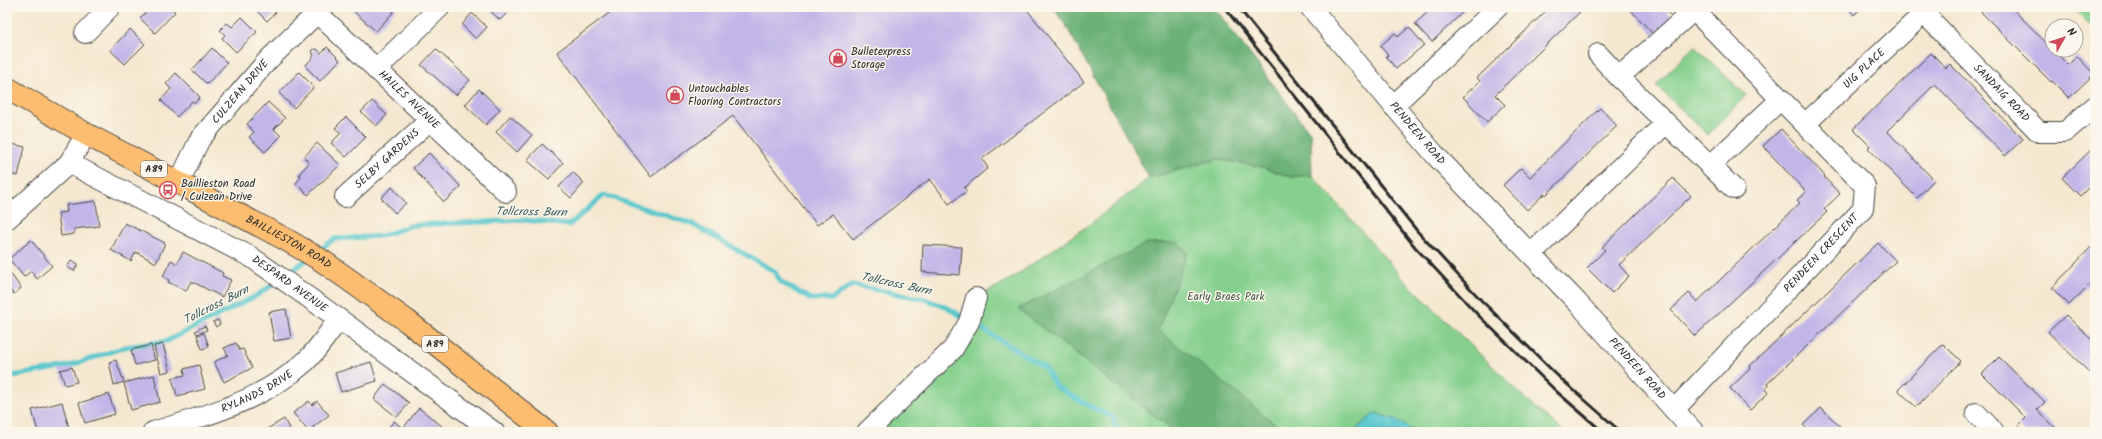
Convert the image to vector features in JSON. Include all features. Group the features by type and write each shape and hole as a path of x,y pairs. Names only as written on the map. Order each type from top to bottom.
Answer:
{"main road":[{"name":"BAILLIESTON ROAD","path":"7,88 86,134 179,182 321,260 407,321 547,432"}],"street":[{"path":"85,33 110,7"},
{"path":"376,70 440,7"},
{"name":"PENDEEN ROAD","path":"1310,7 1436,156 1578,303 1694,432"},
{"path":"1393,106 1498,7"},
{"path":"1619,77 1692,8"},
{"name":"PENDEEN CRESCENT","path":"1674,410 1863,209 1865,186 1692,8"},
{"name":"HAILES AVENUE","path":"314,10 506,192"},
{"name":"CULZEAN DRIVE","path":"179,182 200,139 268,60 314,10"},
{"name":"SANDAIG ROAD","path":"1921,10 2039,132 2065,132 2095,106"},
{"name":"UIG PLACE","path":"1805,124 1921,10"},
{"path":"1598,54 1619,77 1734,189"},
{"path":"1711,165 1781,99"},
{"name":"SELBY GARDENS","path":"345,197 430,121"},
{"path":"1531,254 1666,122"},
{"path":"7,219 69,163 86,134"},
{"name":"DESPARD AVENUE","path":"69,163 251,257 281,277 494,432"},
{"path":"867,432 954,349 969,322 976,298"},
{"name":"RYLANDS DRIVE","path":"153,432 209,424 263,392 306,361 339,319"},
{"path":"1976,413 1994,432"}],"green space":[{"path":"1052,7 1214,7 1311,134 1312,175 1291,177 1262,167 1218,159 1149,178 1065,24"},
{"path":"2072,7 2095,7 2095,30 2084,18"},
{"path":"1694,46 1746,95 1708,135 1656,85"},
{"name":"Early Braes Park","path":"1218,159 1262,167 1291,177 1312,175 1408,284 1529,402 1564,432 874,432 963,349 987,292 1011,279 1090,224 1149,178"},
{"path":"1177,242 1188,252 1158,330 1285,432 1176,432 1018,309 1147,243"}],"water":[{"path":"1375,413 1397,420 1415,432 1358,432 1358,427"}],"building":[{"path":"151,7 170,7 175,12 155,33 140,18"},
{"path":"253,7 275,7 278,10 267,21"},
{"path":"356,7 394,7 396,9 376,31 353,11"},
{"path":"486,7 513,7 500,20"},
{"path":"617,7 1025,7 1084,82 982,159 988,168 964,188 967,191 949,204 930,179 853,239 833,214 817,225 733,116 651,177 557,52"},
{"path":"1433,7 1468,7 1432,42 1415,24"},
{"path":"1550,7 1585,7 1495,95 1505,105 1487,122 1463,97 1480,81 1477,78"},
{"path":"1628,7 1662,7 1672,17 1654,35"},
{"path":"1847,7 1862,7 1854,15"},
{"path":"1985,7 2011,7 2044,41 2044,58 2061,58 2068,65 2075,58 2079,58 2094,74 2069,98 1981,12"},
{"path":"472,13 487,27 476,39 462,25"},
{"path":"242,17 257,32 236,52 222,38 225,35 220,30 227,23 232,27"},
{"path":"1409,27 1424,45 1396,69 1386,56 1388,55 1380,46 1395,33 1398,37"},
{"path":"130,29 145,44 125,64 110,50"},
{"path":"327,47 340,60 320,81 305,66 314,56 312,51 314,49 317,49 321,53"},
{"path":"212,48 227,63 207,84 192,70"},
{"path":"436,49 470,80 456,95 421,65"},
{"path":"1931,53 1946,68 1950,64 2023,139 2005,156 1935,84 1887,131 1934,180 1917,198 1868,148 1870,146 1853,129"},
{"path":"299,72 314,87 294,108 279,93"},
{"path":"176,73 200,97 195,103 192,101 177,117 161,100 171,89 166,84"},
{"path":"479,89 500,109 486,125 465,105"},
{"path":"372,101 387,115 376,126 361,112"},
{"path":"268,102 285,118 274,129 281,136 265,152 249,137 254,132 247,124"},
{"path":"1600,108 1617,126 1546,195 1544,194 1527,210 1503,185 1521,168 1530,177"},
{"path":"510,116 532,135 517,152 496,132"},
{"path":"346,117 366,137 346,157 331,143 341,133 335,128"},
{"path":"1781,129 1840,194 1824,209 1827,212 1695,336 1671,310 1689,293 1697,302 1800,203 1797,200 1806,192 1763,146"},
{"path":"7,143 25,147 18,176 9,174 8,182"},
{"path":"317,143 340,165 308,195 296,183 301,177 299,174 309,163 304,157"},
{"path":"542,144 563,163 549,179 527,160"},
{"path":"2095,146 2095,181 2080,196 2062,178"},
{"path":"429,153 461,187 444,202 413,168"},
{"path":"573,172 584,183 571,198 559,187"},
{"path":"1673,178 1691,196 1619,265 1629,276 1612,293 1587,268 1605,250 1602,247"},
{"path":"392,187 406,203 395,213 381,198"},
{"path":"96,201 99,226 74,229 74,234 61,236 58,213 67,212 66,205"},
{"path":"125,223 165,243 156,263 136,252 131,261 111,250"},
{"path":"31,240 52,266 37,279 31,271 24,277 9,259"},
{"path":"1878,243 1896,261 1767,384 1768,386 1765,389 1768,393 1750,410 1730,388 1751,368 1750,366"},
{"path":"2095,243 2095,279 2069,305 2052,288"},
{"path":"923,245 962,247 960,275 922,272"},
{"path":"183,252 223,273 222,276 231,280 222,297 191,281 186,291 168,282 169,280 163,276 171,260 177,264"},
{"path":"72,260 78,264 74,271 67,267"},
{"path":"7,269 21,288 14,294 10,290 7,293"},
{"path":"286,309 291,338 274,341 269,312"},
{"path":"2066,315 2095,343 2095,378 2048,332"},
{"path":"218,320 220,324 216,327 213,322"},
{"path":"205,326 207,330 197,334 195,331"},
{"path":"204,333 209,347 202,349 197,335"},
{"path":"236,343 239,350 243,349 252,368 224,382 214,362 228,355 224,348"},
{"path":"163,344 170,371 161,373 154,346"},
{"path":"1943,344 1961,361 1916,407 1898,390"},
{"path":"151,345 155,360 135,365 131,350"},
{"path":"1999,357 2045,402 2037,410 2060,432 2024,432 2018,426 2026,418 1982,374"},
{"path":"116,360 124,382 114,385 109,362"},
{"path":"371,362 377,381 341,392 335,373"},
{"path":"199,365 205,389 177,396 172,378 185,375 184,369"},
{"path":"72,367 77,382 65,385 60,370"},
{"path":"154,375 160,402 131,410 124,383"},
{"path":"385,384 409,403 397,417 374,399"},
{"path":"109,394 115,414 85,423 79,403"},
{"path":"309,401 312,405 317,401 329,415 313,427 317,432 309,432 293,413"},
{"path":"62,402 69,428 55,432 38,432 32,410"},
{"path":"419,408 443,427 439,432 410,432 404,427"},
{"path":"1821,408 1846,432 1810,432 1803,425"},
{"path":"284,419 291,432 262,432"},
{"path":"394,421 406,431 385,432"}],"waterway":[{"name":"Tollcross Burn","path":"318,251 334,239 381,236 413,225 525,220 569,225 604,195 692,224 774,271 781,282 810,299 832,299 852,285 925,299 948,308 966,319"},
{"name":"Tollcross Burn","path":"284,276 309,258"},
{"name":"Tollcross Burn","path":"7,377 69,366 125,347 167,341 256,296 278,281"},
{"name":"Tollcross Burn","path":"973,323 1045,368 1055,386 1089,406 1113,417 1117,432"}],"railway":[{"path":"1224,7 1415,247 1478,315 1557,392 1603,432"},
{"path":"1238,7 1418,232 1481,300 1560,378 1621,432"}],"place":[{"name":"Bulletexpress Storage","path":"838,58"},
{"name":"Untouchables Flooring Contractors","path":"675,95"},
{"name":"Baillieston Road / Culzean Drive","path":"168,190"}]}
